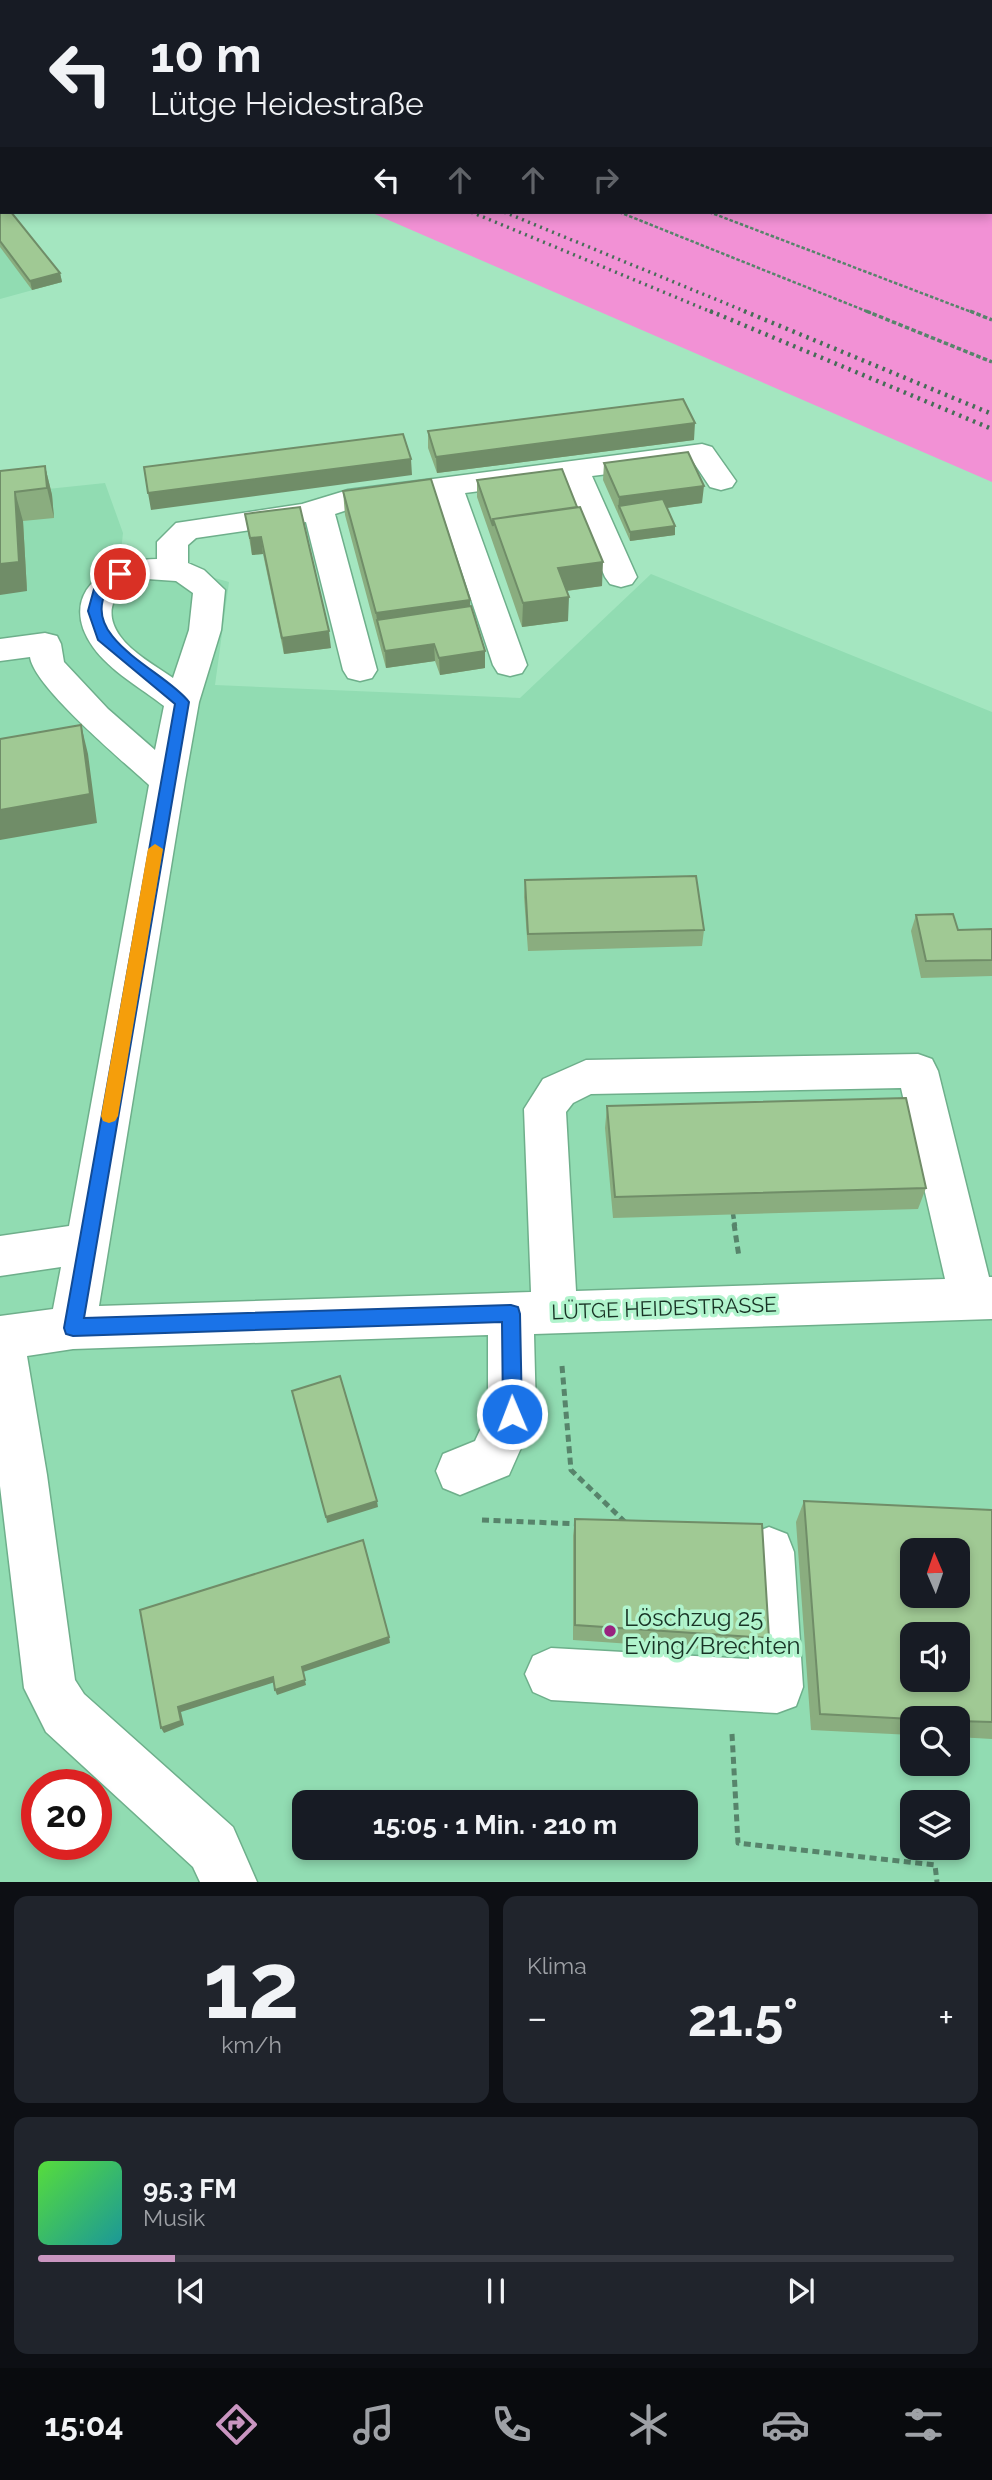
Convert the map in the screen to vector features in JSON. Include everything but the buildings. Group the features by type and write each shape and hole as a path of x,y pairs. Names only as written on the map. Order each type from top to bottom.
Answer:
{"street":[{"path":"172,570 173,541 187,530 318,509 348,499 702,453 721,481"},
{"path":"574,470 621,576"},
{"path":"448,486 510,665"},
{"path":"318,509 360,670"},
{"path":"73,1328 167,780 182,702 205,630 209,590 186,573 172,570 151,567 120,574 101,589 95,611 105,640 182,702"},
{"path":"0,650 45,644 48,665 96,717 167,780"},
{"path":"460,1471 492,1458 512,1414 532,1312 545,1108 558,1091 586,1077 918,1071 982,1298"},
{"path":"0,1256 88,1243"},
{"name":"LÜTGE HEIDESTRASSE","path":"1,1337 73,1328 982,1298"},
{"path":"1,1337 23,1475 50,1688 65,1713 213,1847 229,1881"},
{"path":"551,1674 777,1686 769,1552"}],"path":[{"path":"624,214 992,362"},
{"path":"714,214 992,320"},
{"path":"733,1214 739,1257"},
{"path":"562,1361 571,1470 630,1527 616,1526"},
{"path":"482,1520 589,1525"},
{"path":"729,1684 738,1843 935,1865 937,1881"}],"shaded area":[{"path":"0,214 9,214 62,282 0,299"},
{"path":"375,214 992,214 992,482"},
{"path":"105,483 123,533 121,552 229,582 215,685 520,698 651,574 992,712 992,1881 0,1882 0,494"}],"railway":[{"path":"476,214 714,313"},
{"path":"509,214 749,313"},
{"path":"710,311 992,429"},
{"path":"744,311 992,414"}],"slow traffic":[{"path":"109,1116 155,849"}],"place":[{"name":"Löschzug 25 Eving/Brechten","path":"610,1631"}],"route":[{"path":"120,574 101,589 95,611 105,640 182,702 73,1328 511,1314 512,1414"}]}
